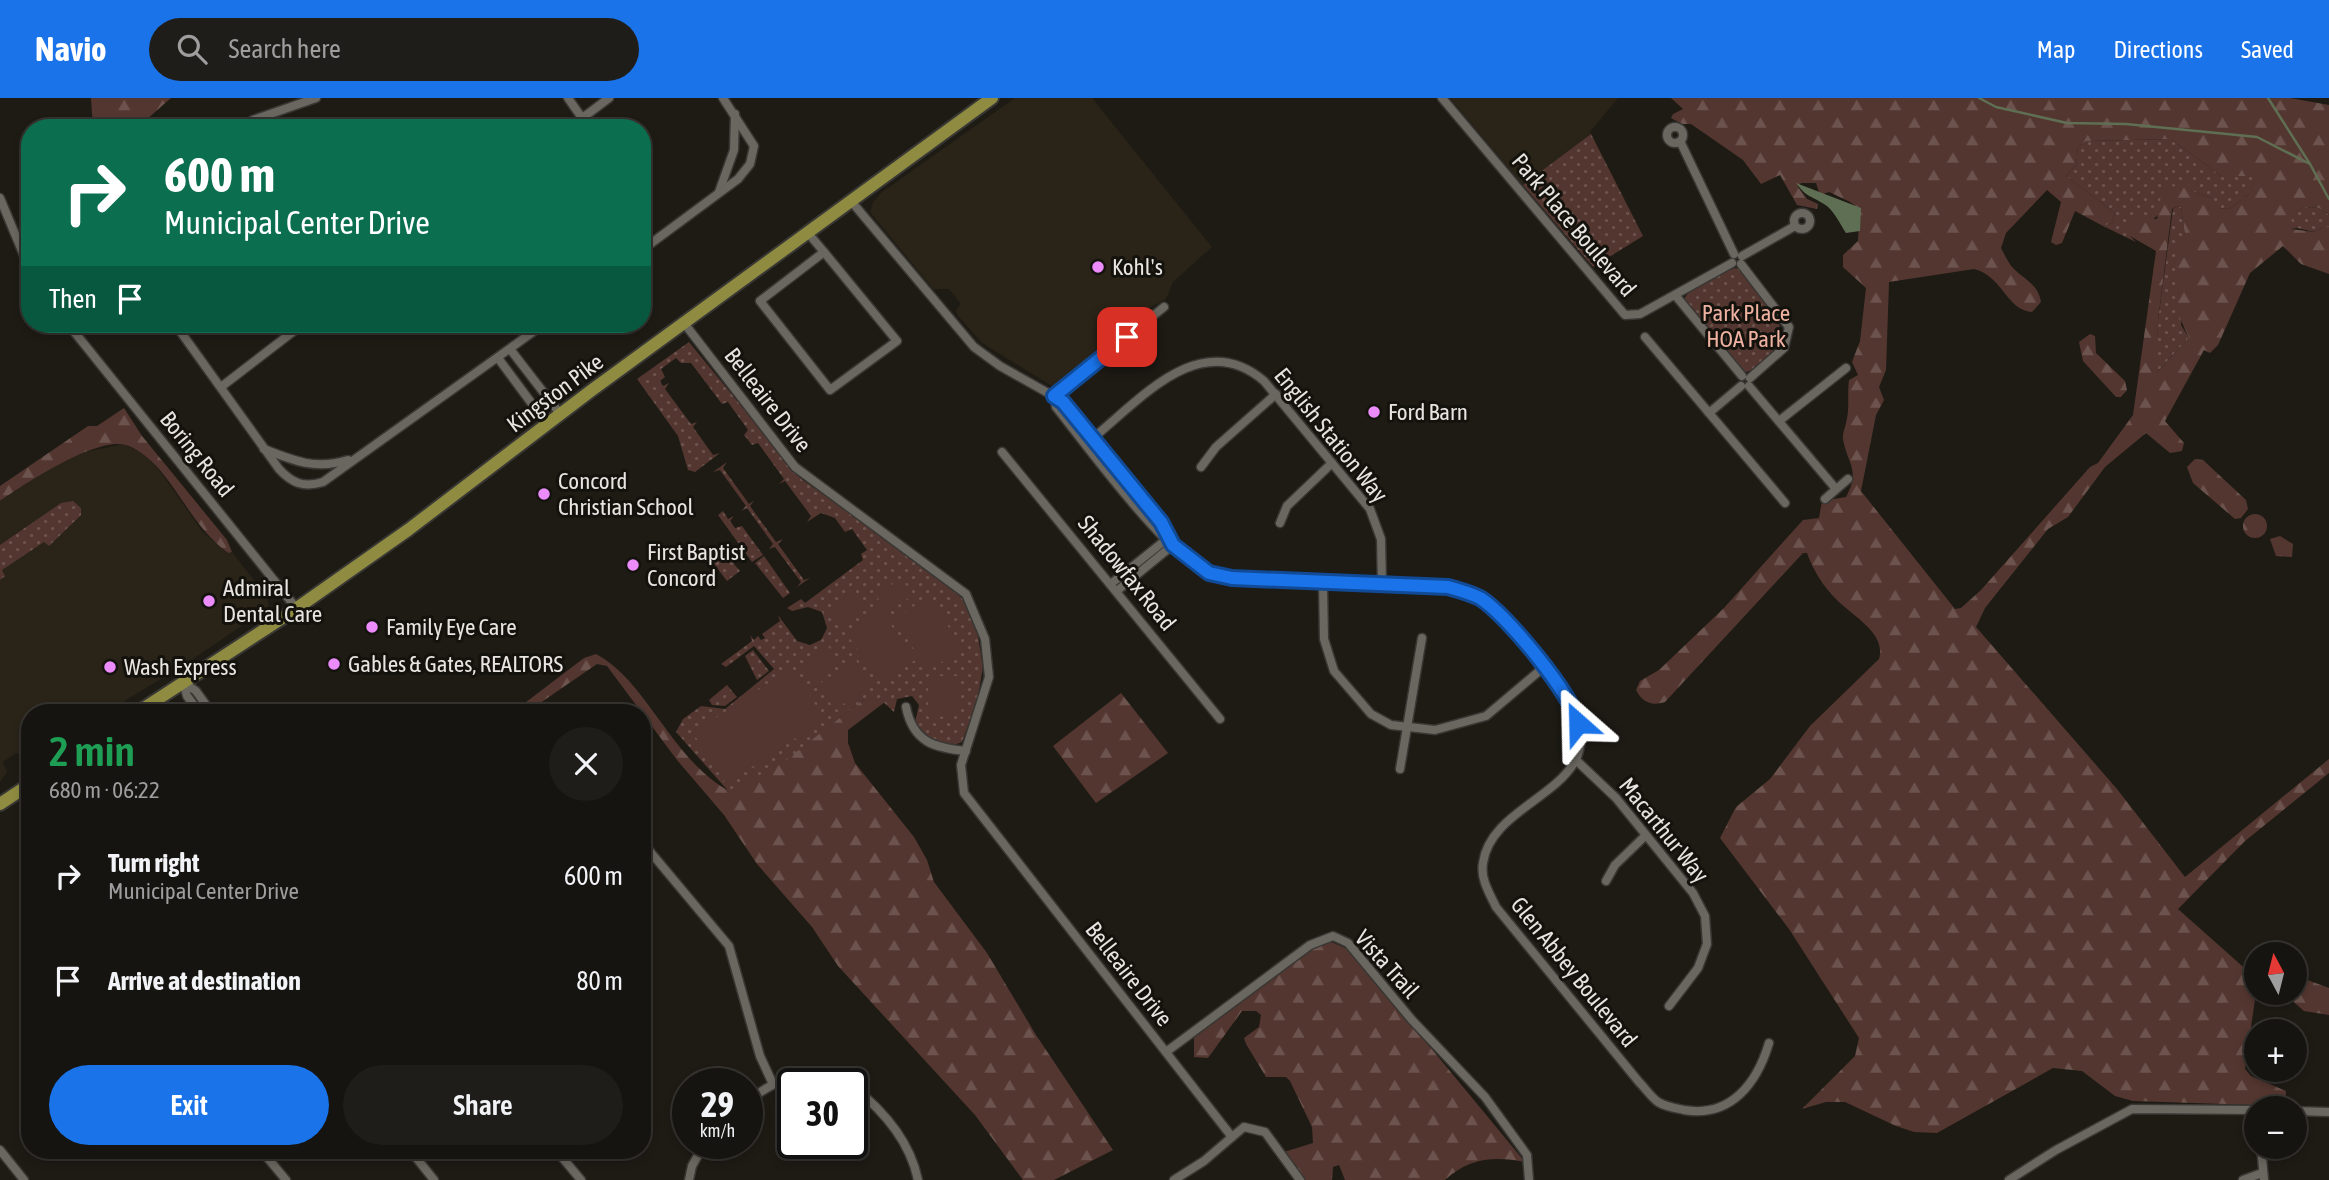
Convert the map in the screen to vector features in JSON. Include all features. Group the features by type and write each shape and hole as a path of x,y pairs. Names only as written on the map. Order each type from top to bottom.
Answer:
{"main road":[{"name":"Kingston Pike","path":"150,704 297,609 992,98"},
{"path":"0,804 21,790"}],"street":[{"path":"256,119 316,98"},
{"path":"568,98 582,118 609,98"},
{"path":"651,243 738,179 750,164 754,146 723,98"},
{"name":"Park Place Boulevard","path":"1442,98 1622,313 1635,316 1795,226"},
{"path":"718,192 734,150 735,114"},
{"path":"1680,141 1737,259 1789,327 1784,348 1709,413"},
{"path":"0,198 21,248"},
{"path":"851,201 974,347 1000,366 1063,402 1170,540"},
{"path":"808,233 824,252 897,341 830,390 760,301 824,252"},
{"path":"1675,295 1836,489"},
{"path":"1054,396 1164,307"},
{"name":"Belleaire Drive","path":"684,323 795,467 966,594 985,639 989,677 961,765 964,793 1231,1137"},
{"name":"Boring Road","path":"75,333 297,609"},
{"path":"182,333 290,481 306,485 323,482 532,333"},
{"path":"221,387 291,333"},
{"path":"1645,337 1785,503"},
{"path":"510,349 561,415"},
{"path":"498,358 547,424"},
{"name":"English Station Way","path":"1093,438 1172,374 1197,363 1216,360 1241,366 1256,374 1276,394 1375,518 1382,548 1381,584"},
{"path":"1779,421 1846,368"},
{"path":"1201,467 1216,447 1276,394"},
{"path":"1054,396 1056,407 1170,540 1209,573 1232,578 1323,584 1448,587 1481,599 1499,614 1569,698 1576,713 1577,761"},
{"path":"264,449 312,465 330,466 357,457"},
{"name":"Shadowfax Road","path":"1002,453 1115,587 1220,719"},
{"path":"1280,523 1287,506 1332,463"},
{"path":"1825,499 1848,479"},
{"path":"1115,587 1170,540"},
{"path":"1323,584 1324,639 1334,671 1371,714 1391,725 1435,730 1486,716 1544,667"},
{"path":"1400,769 1422,638"},
{"path":"183,682 187,696 193,704"},
{"path":"183,682 196,691 205,704"},
{"path":"906,707 910,722 926,741 935,747 965,751"},
{"name":"Macarthur Way","path":"1577,761 1616,798 1693,893 1705,916 1707,944 1698,968 1669,1006"},
{"name":"Glen Abbey Boulevard","path":"1577,761 1560,782 1497,829 1483,862 1484,881 1496,908 1639,1082 1657,1101 1667,1106 1696,1112 1717,1109 1736,1099 1753,1082 1769,1043"},
{"path":"1606,881 1615,865 1646,835"},
{"path":"651,853 729,946 760,1056 772,1082"},
{"name":"Vista Trail","path":"1166,1052 1310,945 1333,936 1348,943 1412,1020 1485,1097 1527,1155 1529,1180"},
{"path":"763,1089 777,1082"},
{"path":"868,1098 901,1136 914,1162 918,1180"},
{"path":"2009,1180 2056,1150 2132,1109 2244,1110"},
{"path":"2307,1111 2329,1112"},
{"path":"1174,1180 1205,1161 1244,1127 1265,1132 1300,1180"},
{"path":"0,1150 24,1180"},
{"path":"268,1159 286,1180"},
{"path":"417,1159 434,1180"},
{"path":"564,1159 581,1180"},
{"path":"689,1180 696,1159"},
{"path":"2243,1180 2263,1176"}],"shaded area":[{"path":"1015,98 1092,98 1212,247 1173,282 1166,299 1151,307 1149,312 1055,388 982,343 958,316 956,310 961,304 949,289 933,289 870,212 873,202 882,192"},
{"path":"1450,98 1618,98 1590,132 1595,141 1527,190"},
{"path":"1796,183 1861,208 1860,231 1846,233 1831,210 1806,194"},
{"path":"124,444 143,453 160,471 202,531 227,553 232,552 267,597 269,607 183,666 119,704 21,704 21,756 16,753 3,762 7,772 0,782 0,501 44,471 85,452"}],"green space":[{"path":"91,98 171,98 147,119 92,119"},
{"path":"1671,98 2290,98 2329,105 2329,215 2319,208 2304,207 2292,216 2291,229 2315,232 2329,227 2329,274 2301,264 2283,246 2250,273 2218,345 2210,353 2204,350 2165,421 2184,443 2182,451 2170,453 2146,433 2105,467 2068,517 2048,529 1985,608 1976,627 2117,789 2185,877 2329,759 2329,773 2245,841 2178,909 2244,968 2244,1005 2254,1005 2252,1019 2244,1019 2244,1082 2265,1082 2286,1091 2286,1096 2244,1096 2244,1105 2133,1101 2115,1096 2082,1071 2053,1068 1937,1133 1914,1132 1896,1126 1845,1102 1826,1102 1802,1109 1855,1056 1859,1038 1789,929 1720,838 1736,807 1770,779 1810,726 1879,659 1878,641 1866,625 1831,594 1819,578 1807,553 1803,553 1665,702 1648,702 1636,690 1640,681 1659,670 1724,608 1803,520 1819,518 1822,501 1846,497 1853,473 1843,436 1848,412 1849,380 1858,375 1852,362 1860,341 1866,288 1843,267 1843,255 1858,241 1859,213 1854,205 1840,197 1829,192 1820,195 1816,183 1801,183 1798,187 1807,199 1818,204 1817,209 1797,205 1780,175 1761,184 1743,160 1691,124 1682,124 1671,118 1683,109","holes":["2171,139 2221,176 2257,176 2249,194 2230,209 2218,208 2212,198 2191,191 2188,183 2162,189 2157,219 2136,216 2128,231 2130,236 2156,251 2133,415 2098,463 2090,467 1981,590 1961,608 1955,609 1861,491 1876,415 1884,400 1879,387 1886,370 1889,282 1974,269 1992,278 2016,305 2032,312 2041,302 2034,286 2013,268 2001,248 2006,233 2047,190 2061,202 2051,242 2056,245 2062,243 2075,211 2103,226 2112,223 2115,213 2066,176 2076,165 2078,147 2086,141","2181,207 2185,235 2177,247 2177,312 2189,338 2156,373 2158,320 2172,209"]},
{"path":"1591,134 1643,236 1593,267 1523,185"},
{"path":"2171,139 2221,176 2258,175 2249,194 2230,209 2217,208 2212,198 2191,191 2130,236 2136,242 2103,226 2112,223 2115,213 2066,176 2076,165 2078,147 2086,141"},
{"path":"2181,207 2185,235 2181,325 2189,338 2155,374 2158,320 2173,209"},
{"path":"2304,207 2319,208 2329,215 2329,227 2315,232 2291,229 2291,216"},
{"name":"Park Place HOA Park","path":"1738,268 1767,299 1779,323 1780,335 1776,347 1747,372 1744,372 1684,300 1692,289 1707,279"},
{"path":"2090,334 2095,336 2096,353 2125,381 2127,390 2121,397 2116,397 2083,361 2079,342"},
{"path":"689,342 801,479 923,563 949,583 964,601 976,624 983,667 977,702 962,742 948,745 929,738 915,722 919,705 912,696 897,699 894,712 880,699 864,699 781,765 730,793 676,732 683,719 701,706 725,709 774,669 754,646 726,667 721,664 752,641 750,635 754,640 758,636 761,640 765,638 762,634 780,621 778,615 797,641 810,645 821,640 827,628 822,612 808,607 792,611 787,608 801,599 805,603 863,560 861,554 867,550 852,529 845,532 835,518 821,513 807,522 811,516 785,481 779,484 784,479 758,443 752,445 744,435 748,430 728,402 722,404 691,363 681,363 676,358 661,369 665,377 660,381 663,386 669,383 665,389 691,424 697,422 693,427 713,455 720,453 695,472 688,470 678,436 637,379"},
{"path":"124,408 142,436 227,540 232,552 228,553 208,534 156,466 140,452 126,445 113,444 80,454 43,473 0,501 0,486 88,426 97,426"},
{"path":"2195,459 2203,460 2246,500 2248,509 2241,518 2235,519 2193,483 2187,467"},
{"path":"727,462 723,468 749,504 754,501 750,506 776,542 783,539 778,544 804,580 810,578 797,587 801,582 775,547 769,549 773,544 747,508 741,511 746,506 720,470 713,472"},
{"path":"73,501 81,508 81,515 49,546 44,542 2,570 5,576 0,580 0,545 61,503"},
{"path":"723,511 728,519 734,516 730,521 735,528 742,526 763,555 752,562 718,515"},
{"path":"2255,514 2266,521 2267,526 2260,537 2255,538 2244,531 2243,526 2250,515"},
{"path":"2280,536 2293,544 2292,557 2276,556 2270,539"},
{"path":"726,549 735,559 734,564 740,571 727,581 711,560"},
{"path":"764,556 790,593 783,598 755,563"},
{"path":"901,578 913,595 888,612 876,596"},
{"path":"854,590 866,607 841,624 829,608"},
{"path":"927,597 963,647 929,671 894,620"},
{"path":"880,609 915,660 881,683 846,633"},
{"path":"829,647 840,663 815,681 804,664"},
{"path":"753,650 769,671 757,680 745,656"},
{"path":"596,654 614,666 647,704 635,704 607,666 597,664 539,704 524,704 584,658"},
{"path":"855,659 872,684 835,710 818,685"},
{"path":"791,668 825,719 726,784 693,733"},
{"path":"928,676 959,676 959,716 928,717"},
{"path":"727,685 737,697 725,706 712,705 709,700"},
{"path":"1121,693 1168,753 1096,803 1053,746"},
{"path":"864,699 880,699 885,702 848,730 848,743 855,763 914,837 927,860 934,882 987,953 1036,1035 1113,1150 1054,1180 1023,1180 975,1115 838,966 812,927 757,864 724,815 651,725 651,709 691,760 729,791 781,764"},
{"path":"1329,941 1350,950 1525,1162 1492,1159 1473,1163 1445,1180 1345,1180 1339,1165 1333,1167 1332,1180 1304,1180 1284,1152 1313,1143 1312,1127 1290,1081 1286,1077 1266,1077 1244,1038 1259,1027 1261,1015 1256,1011 1242,1011 1208,1058 1194,1057 1194,1035 1304,952"},
{"path":"2307,980 2329,988 2329,1015 2304,1011 2297,1005 2307,1005"}],"waterway":[{"path":"1979,98 1996,107 2067,123 2126,124 2257,137 2310,164 2329,199"},
{"path":"2268,98 2310,164"}],"place":[{"name":"Kohl's","path":"1098,267"},
{"name":"Ford Barn","path":"1374,412"},
{"name":"Concord Christian School","path":"544,494"},
{"name":"First Baptist Concord","path":"633,565"},
{"name":"Admiral Dental Care","path":"209,601"},
{"name":"Family Eye Care","path":"372,627"},
{"name":"Gables & Gates, REALTORS","path":"334,664"},
{"name":"Wash Express","path":"110,667"}],"route":[{"path":"1127,337 1054,396 1063,402 1161,522 1173,545 1190,560 1209,573 1232,578 1323,584 1448,587 1465,592 1481,599 1499,614 1569,698 1578,723"}]}
